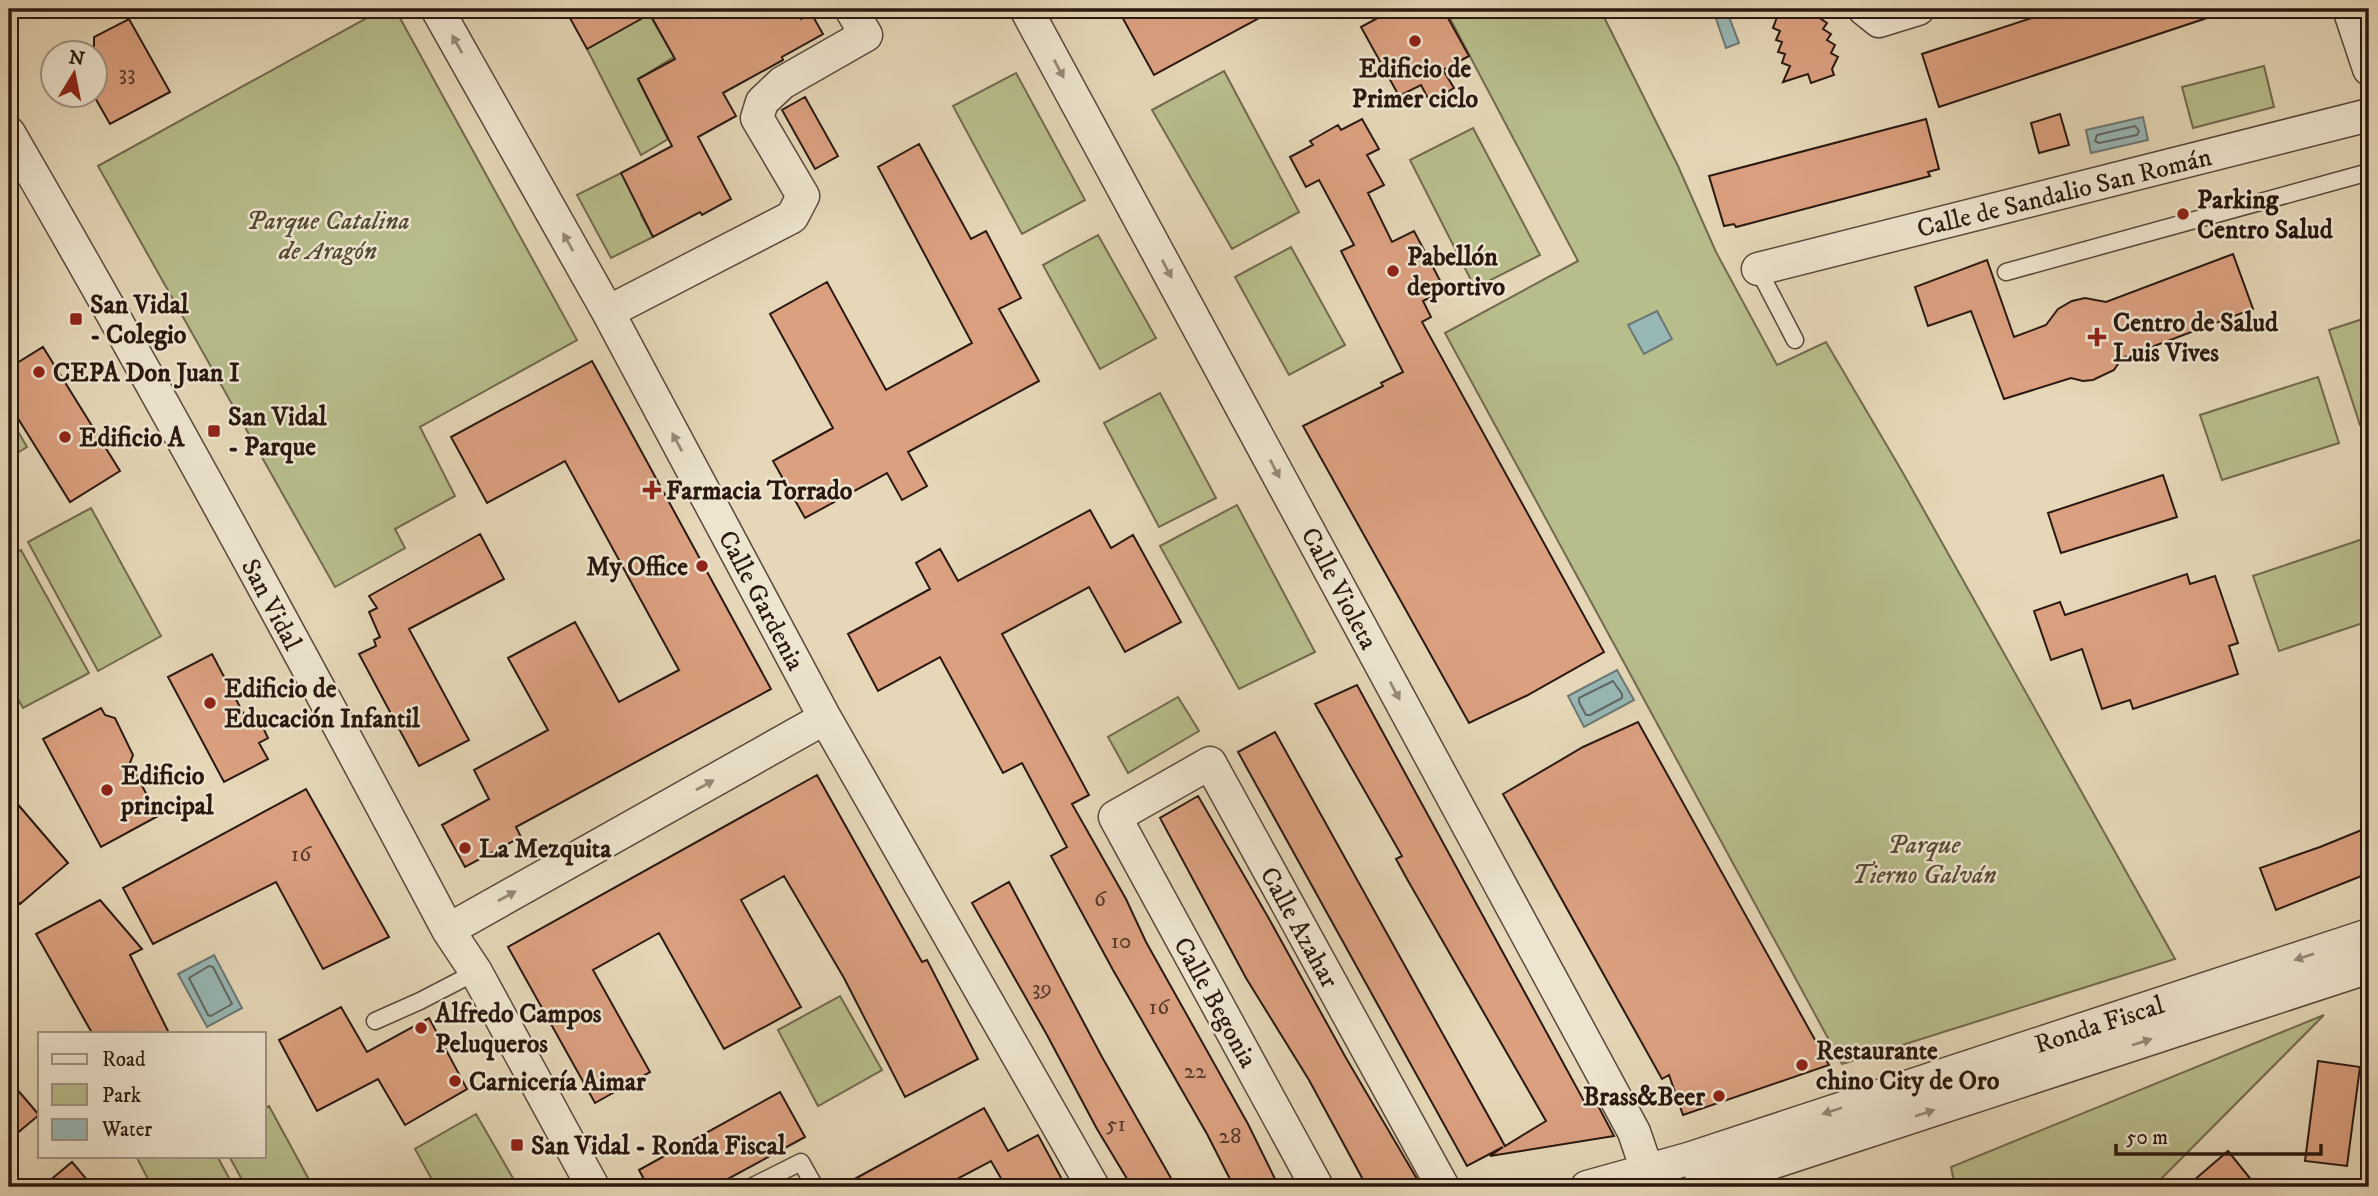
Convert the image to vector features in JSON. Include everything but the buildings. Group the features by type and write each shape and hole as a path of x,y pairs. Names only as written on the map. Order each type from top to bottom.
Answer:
{"street":[{"name":"Calle Gardenia","path":"437,9 607,312 825,718 1093,1187"},
{"path":"607,312 792,217 803,196 757,118 762,102 782,83 866,35 851,9"},
{"name":"Calle Violeta","path":"1026,9 1634,1132 1647,1170"},
{"path":"1874,15 1918,9"},
{"path":"2349,9 2369,69"},
{"name":"Calle de Sandalio San Román","path":"1758,269 2369,115"},
{"name":"San Vidal","path":"9,133 151,383 448,930 475,972 593,1187"},
{"path":"448,930 825,718"},
{"name":"Calle Azahar","path":"1115,817 1210,763 1443,1187"},
{"name":"Calle Begonia","path":"1115,817 1317,1187"},
{"name":"Ronda Fiscal","path":"1587,1187 1647,1170 2369,935"},
{"name":"Ronda Fiscal","path":"1698,1187 2369,967"}],"lane":[{"path":"2006,272 2369,172"},
{"path":"1758,269 1795,340"},
{"path":"375,1021 421,1001 475,972"},
{"path":"751,1187 801,1162 815,1187"}],"green space":[{"name":"Parque Catalina de Aragón","path":"383,9 395,9 577,340 420,427 455,496 395,529 405,548 335,587 98,166"},
{"name":"Parque Tierno Galván","path":"1445,9 1600,9 1678,166 1716,252 1777,365 1826,342 1903,473 2175,959 1842,1064 1445,333 1578,261"},
{"path":"649,14 674,57 638,79 668,139 641,155 587,49"},
{"path":"2264,66 2274,107 2193,128 2182,87"},
{"path":"1224,71 1299,212 1232,249 1152,110"},
{"path":"1016,73 1085,200 1022,234 953,106"},
{"path":"1473,128 1540,255 1475,288 1410,160"},
{"path":"621,173 649,210 641,215 653,237 611,258 577,195"},
{"path":"1098,235 1156,338 1100,369 1043,265"},
{"path":"1291,247 1345,345 1289,375 1235,277"},
{"path":"2369,317 2369,422 2360,425 2329,330"},
{"path":"2318,377 2339,443 2222,480 2200,415"},
{"path":"1160,393 1216,498 1159,527 1104,423"},
{"path":"9,416 27,447 9,458"},
{"path":"1237,505 1315,652 1239,689 1160,546"},
{"path":"91,508 161,636 98,671 28,542"},
{"path":"2369,537 2369,621 2279,651 2253,576"},
{"path":"21,550 89,673 23,708 9,683 9,556"},
{"path":"1178,697 1199,731 1128,773 1108,737"},
{"path":"840,996 882,1070 818,1106 778,1030"},
{"path":"2324,1015 2153,1187 1955,1187 1951,1167"},
{"path":"269,1106 313,1187 246,1187 230,1158 266,1158 266,1108"},
{"path":"476,1114 518,1187 436,1187 415,1149"},
{"path":"137,1158 218,1158 234,1187 152,1187"}],"water":[{"path":"1726,9 1739,43 1726,48 1714,13"},
{"path":"2143,117 2148,140 2091,153 2086,130"},
{"path":"1657,311 1672,339 1644,354 1628,325"},
{"path":"1617,670 1634,700 1584,727 1568,696"},
{"path":"214,955 242,1008 207,1027 178,974"}],"place":[{"name":"Edificio de Primer ciclo","path":"1415,41"},
{"name":"Parking Centro Salud","path":"2183,214"},
{"name":"Pabellón deportivo","path":"1393,271"},
{"name":"San Vidal - Colegio","path":"76,319"},
{"name":"Centro de Salud Luis Vives","path":"2097,337"},
{"name":"CEPA Don Juan I","path":"39,372"},
{"name":"San Vidal - Parque","path":"214,431"},
{"name":"Edificio A","path":"65,437"},
{"name":"Farmacia Torrado","path":"652,490"},
{"name":"My Office","path":"702,566"},
{"name":"Edificio de Educación Infantil","path":"210,703"},
{"name":"Edificio principal","path":"107,790"},
{"name":"La Mezquita","path":"465,848"},
{"name":"Alfredo Campos Peluqueros","path":"421,1028"},
{"name":"Restaurante chino City de Oro","path":"1802,1065"},
{"name":"Carnicería Aimar","path":"455,1081"},
{"name":"Brass&Beer","path":"1719,1096"},
{"name":"San Vidal - Ronda Fiscal","path":"517,1145"}]}
